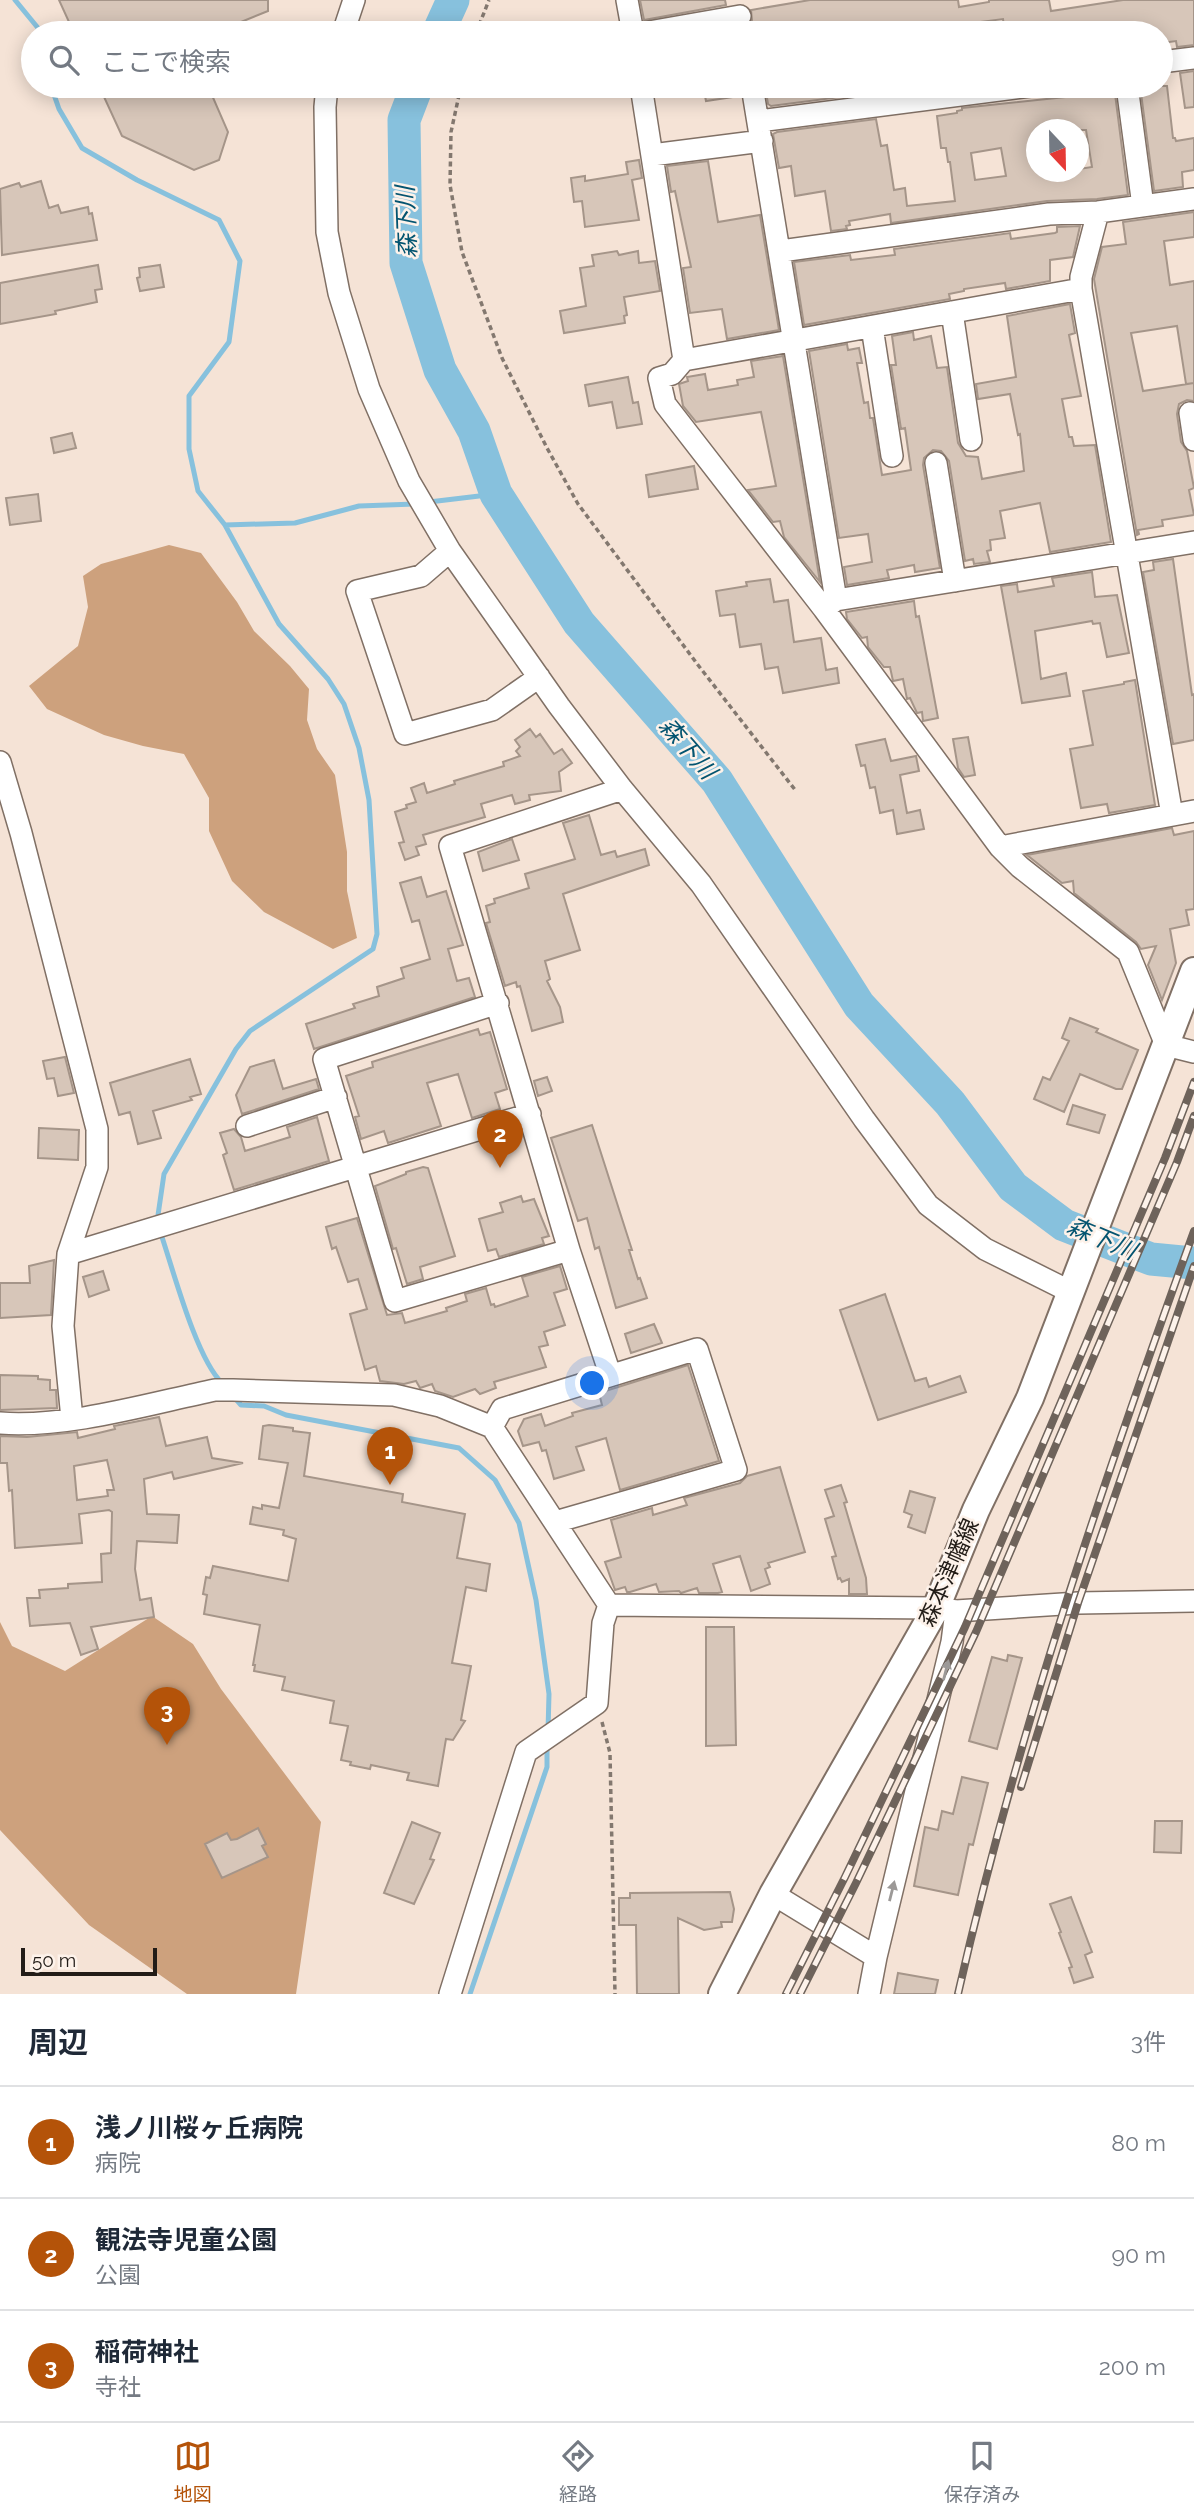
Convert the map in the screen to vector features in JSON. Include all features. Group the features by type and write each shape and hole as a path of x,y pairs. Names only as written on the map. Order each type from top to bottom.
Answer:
{"main road":[{"name":"森本津幡線","path":"722,1994 773,1894 946,1609 976,1510 1030,1398 1194,971"}],"street":[{"path":"347,21 354,0"},
{"path":"628,0 631,21"},
{"path":"711,21 740,16"},
{"path":"1173,61 1194,58"},
{"path":"326,98 327,232 339,293 369,389 409,481 450,551 622,789 701,884 864,1119 928,1205 985,1249 1071,1292"},
{"path":"643,98 684,360"},
{"path":"754,98 781,251 830,605"},
{"path":"652,155 760,131 958,98"},
{"path":"1129,98 1143,206"},
{"path":"781,251 1049,214 1098,212 1194,200"},
{"path":"1098,212 1081,289 1172,815"},
{"path":"1081,289 684,360 672,374 659,378 664,404 830,605 1000,847 1020,867 1128,952 1166,1045 1194,1052"},
{"path":"953,312 971,440"},
{"path":"872,327 892,456"},
{"path":"1190,413 1194,440"},
{"path":"936,463 955,581"},
{"path":"830,605 955,581 1194,542"},
{"path":"450,551 421,576 357,591 405,734 492,710 540,677"},
{"path":"0,762 97,1129 97,1167 68,1255 63,1326 72,1419"},
{"path":"610,1374 569,1250 450,846 622,789"},
{"path":"1000,847 1194,811"},
{"path":"498,1003 324,1059 395,1301 569,1250"},
{"path":"247,1126 336,1097"},
{"path":"68,1255 530,1114"},
{"path":"492,1427 502,1409 697,1349 736,1470 555,1522"},
{"path":"0,1423 22,1425 72,1419 224,1390 394,1395 439,1406 492,1427 608,1605 603,1623 597,1703 526,1752 450,1994"},
{"path":"608,1605 946,1609 1194,1601"},
{"path":"869,1994 952,1643 946,1609"},
{"path":"773,1894 876,1957"}],"path":[{"path":"481,21 489,0"},
{"path":"458,98 451,132 450,185 462,252 502,358 578,504 796,791"},
{"path":"597,1703 610,1753 615,1994"}],"shaded area":[{"path":"169,545 201,553 237,602 254,631 309,689 307,720 317,749 335,775 347,852 347,891 357,938 333,949 264,912 232,881 209,831 209,798 184,754 104,735 47,709 29,686 78,646 88,607 83,576 101,564"},
{"path":"152,1616 193,1644 221,1689 321,1822 296,1994 187,1994 89,1925 0,1830 0,1622 12,1646 65,1671"}],"building":[{"path":"59,0 268,0 268,11 243,21 69,21"},
{"path":"640,0 725,0 726,5 644,20"},
{"path":"810,0 958,0 959,7 989,0 1049,0 1051,11 1123,0 1194,0 1194,45 1177,47 1176,41 1173,41 1173,21 751,21 751,10"},
{"path":"1194,71 1194,107 1185,108 1180,73"},
{"path":"105,98 213,98 228,132 219,160 194,170 122,136"},
{"path":"705,98 726,98 706,101"},
{"path":"767,98 833,98 771,106"},
{"path":"1055,98 1116,98 1128,195 1047,201 891,223 890,214 849,221 847,229 831,231 825,191 795,196 791,166 779,168 773,134 876,119 881,146 887,145 894,190 905,188 907,206 955,201 950,162 946,148 941,148 937,116 962,110","holes":["1001,148 1006,176 975,180 971,153"]},
{"path":"1142,98 1168,98 1173,138 1176,141 1194,138 1194,170 1182,172 1183,187 1154,191"},
{"path":"639,160 642,178 632,180 639,220 585,227 582,201 574,202 571,178 585,176 585,181 628,174 626,162"},
{"path":"708,161 718,222 760,215 779,330 727,339 722,309 690,313 683,268 691,267 675,191 671,192 667,166"},
{"path":"41,181 49,208 58,205 61,213 88,207 89,214 92,213 97,240 2,255 0,189 19,183 21,187"},
{"path":"1194,212 1194,237 1164,241 1170,285 1194,281 1194,383 1194,401 1187,400 1179,404 1177,414 1181,442 1187,451 1194,488 1189,490 1194,515 1162,520 1163,526 1138,530 1137,535 1094,279 1102,247 1126,244 1123,222","holes":["1177,326 1186,384 1194,383 1143,391 1131,333"]},
{"path":"1080,226 1073,257 1050,260 1050,281 1006,289 1005,283 964,289 949,294 950,299 804,325 794,262 850,255 851,260 895,255 894,249 1010,233 1011,239 1055,233 1057,227"},
{"path":"617,251 619,255 638,251 639,263 655,261 660,291 624,297 627,315 624,316 625,323 564,333 560,311 586,306 580,268 594,266 592,255"},
{"path":"98,265 102,289 95,290 97,302 55,311 56,314 0,324 0,283"},
{"path":"160,265 164,287 140,291 137,278 140,277 139,268"},
{"path":"1070,304 1075,333 1069,335 1081,396 1062,399 1069,437 1072,437 1074,446 1095,445 1111,542 1050,552 1040,503 1000,511 1005,538 990,540 991,550 987,551 990,562 974,564 973,559 965,561 949,461 941,451 933,450 924,458 923,465 940,568 915,572 914,565 887,570 889,578 847,585 844,567 872,562 868,534 839,538 809,351 847,344 848,350 859,348 862,363 857,363 864,403 868,402 870,418 873,418 882,475 911,470 905,428 901,429 891,365 896,365 892,336 913,332 914,340 931,336 937,368 947,367 958,443 966,456 978,457 982,479 1024,471 1020,434 1018,435 1010,394 978,399 976,384 1016,377 1007,316"},
{"path":"783,356 820,582 784,537 780,521 773,522 748,490 776,486 761,412 696,422 683,406 679,384 688,381 687,377 705,374 708,390 738,385 737,380 754,377 751,361"},
{"path":"628,377 633,403 638,402 642,424 617,428 612,402 589,406 585,385"},
{"path":"72,433 76,448 54,453 51,438"},
{"path":"694,466 698,489 649,497 646,475"},
{"path":"38,494 41,521 10,525 6,498"},
{"path":"1173,559 1192,695 1194,694 1194,740 1173,744 1143,572 1154,570 1153,562"},
{"path":"1092,572 1095,597 1117,595 1129,653 1107,657 1100,623 1093,624 1092,621 1035,631 1041,679 1066,673 1070,696 1022,703 1001,586 1017,584 1018,592 1054,586 1052,578"},
{"path":"770,579 774,602 788,600 794,642 821,638 826,670 837,668 839,683 783,693 778,667 765,669 761,644 740,647 735,614 720,616 716,591 747,586 746,582"},
{"path":"914,601 938,718 923,721 922,712 917,713 910,698 907,699 903,679 893,681 890,667 884,667 868,647 867,637 862,638 847,619 846,612"},
{"path":"1135,680 1155,805 1109,813 1107,804 1081,808 1070,749 1093,745 1083,691"},
{"path":"530,729 536,737 540,734 554,754 562,749 572,763 559,772 561,791 529,795 530,800 515,804 512,795 481,804 485,817 423,835 426,844 416,847 419,855 405,860 399,843 404,842 395,812 416,802 411,788 424,783 427,793 455,784 454,781 504,766 503,762 520,756 516,751 520,747 515,740"},
{"path":"968,737 975,775 964,777 958,768 953,739"},
{"path":"885,739 891,761 916,756 919,771 900,775 907,813 920,810 924,829 897,834 893,810 880,813 875,787 870,788 865,765 861,766 856,745"},
{"path":"589,815 601,855 615,851 617,857 645,849 649,865 563,894 580,950 545,961 550,979 547,981 560,1007 563,1022 532,1031 520,986 517,987 516,982 505,986 486,923 490,922 486,906 495,903 494,899 529,888 525,874 575,859 563,823"},
{"path":"1172,828 1174,835 1194,831 1194,909 1186,910 1189,925 1170,929 1176,963 1162,1000 1148,965 1156,946 1141,949 1136,942 1074,893 1073,881 1062,883 1027,855"},
{"path":"512,839 519,860 483,871 478,852"},
{"path":"421,877 427,897 446,891 463,945 448,949 457,981 469,978 475,997 314,1049 306,1024 355,1008 353,1004 379,996 377,987 404,978 401,968 430,959 419,920 412,922 400,883"},
{"path":"1070,1018 1138,1050 1122,1089 1080,1074 1064,1112 1034,1099 1043,1077 1050,1080 1069,1041 1062,1038"},
{"path":"478,1029 480,1035 490,1032 507,1089 495,1093 500,1109 472,1118 458,1074 427,1083 441,1126 388,1143 384,1131 361,1139 355,1117 359,1116 346,1076 373,1067 372,1062"},
{"path":"65,1057 74,1093 58,1096 54,1078 47,1079 43,1061"},
{"path":"190,1059 201,1094 190,1097 192,1100 153,1111 161,1138 138,1144 130,1112 119,1115 110,1083"},
{"path":"274,1060 283,1089 316,1079 319,1089 242,1114 236,1095 250,1067"},
{"path":"547,1077 552,1091 538,1096 534,1081"},
{"path":"1073,1105 1105,1115 1099,1133 1067,1124"},
{"path":"317,1117 329,1161 234,1190 223,1155 227,1153 220,1133 234,1129 241,1137 245,1151 290,1137 287,1127"},
{"path":"592,1125 632,1250 629,1250 638,1279 640,1278 647,1298 616,1308 599,1247 595,1249 587,1218 578,1221 551,1138"},
{"path":"39,1128 79,1130 78,1160 38,1158"},
{"path":"423,1167 428,1168 455,1256 420,1267 423,1279 407,1284 396,1248 393,1249 375,1186"},
{"path":"521,1196 523,1202 534,1199 549,1236 542,1238 544,1244 499,1257 496,1249 488,1251 479,1219 503,1212 500,1203"},
{"path":"357,1218 387,1315 402,1313 405,1323 447,1311 446,1308 467,1301 465,1294 486,1288 491,1305 494,1304 495,1307 528,1296 522,1277 560,1266 567,1289 554,1293 565,1325 544,1332 548,1345 539,1347 546,1367 494,1382 496,1388 480,1394 475,1389 453,1397 435,1391 432,1384 420,1388 416,1381 404,1384 380,1381 376,1366 365,1370 350,1314 367,1309 358,1279 348,1282 336,1247 332,1249 326,1227"},
{"path":"54,1260 51,1315 0,1318 0,1283 30,1283 29,1266"},
{"path":"103,1271 109,1290 89,1297 83,1277"},
{"path":"885,1294 915,1381 926,1378 929,1387 960,1376 966,1392 878,1420 840,1310"},
{"path":"654,1324 662,1343 631,1353 625,1334"},
{"path":"688,1365 719,1461 620,1490 606,1438 576,1447 584,1470 554,1479 546,1450 542,1451 539,1442 523,1446 518,1431 524,1419 541,1414 545,1426 573,1416 572,1413 602,1405 599,1393"},
{"path":"0,1375 38,1376 38,1379 50,1380 50,1390 56,1390 57,1408 0,1410"},
{"path":"159,1417 166,1446 207,1437 212,1458 243,1463 174,1479 172,1472 144,1479 147,1514 179,1515 177,1543 137,1541 135,1569 140,1600 151,1598 154,1617 91,1627 98,1649 81,1655 70,1623 30,1626 27,1598 40,1598 39,1590 68,1588 68,1584 102,1582 101,1554 111,1553 112,1512 109,1510 79,1514 82,1543 15,1548 12,1490 9,1491 7,1463 0,1463 0,1436 27,1437 77,1432 78,1438 115,1429 114,1426","holes":["107,1460 114,1490 107,1490 108,1496 77,1500 74,1466"]},
{"path":"263,1426 310,1433 304,1476 403,1494 402,1502 465,1514 457,1558 490,1564 486,1591 466,1587 452,1663 471,1666 461,1720 465,1721 453,1740 446,1739 438,1786 407,1780 409,1773 371,1765 370,1769 350,1765 351,1762 341,1760 348,1726 330,1723 334,1701 282,1690 285,1677 254,1671 260,1625 204,1614 206,1577 210,1578 213,1566 288,1581 296,1539 283,1535 284,1530 250,1524 253,1507 262,1509 262,1505 279,1508 288,1463 259,1459"},
{"path":"780,1467 805,1552 768,1563 770,1567 765,1569 770,1584 751,1591 740,1556 713,1564 722,1592 699,1593 697,1588 681,1593 659,1592 656,1584 630,1592 627,1592 625,1587 615,1590 605,1562 621,1557 611,1520 652,1508 653,1515 687,1505 684,1498 740,1483 747,1476"},
{"path":"841,1485 866,1578 867,1594 849,1594 849,1579 842,1582 838,1579 832,1557 836,1556 825,1519 834,1516 825,1490"},
{"path":"910,1491 935,1498 925,1533 908,1527 912,1515 904,1512"},
{"path":"706,1627 734,1627 736,1745 706,1746"},
{"path":"1008,1655 1022,1658 997,1749 969,1741 992,1657 1007,1661"},
{"path":"962,1777 988,1783 973,1845 969,1844 958,1895 914,1886 925,1827 938,1830 942,1811 953,1814"},
{"path":"1155,1821 1182,1821 1181,1853 1154,1852"},
{"path":"412,1822 440,1833 430,1859 434,1860 414,1904 384,1893"},
{"path":"258,1828 266,1844 262,1846 268,1857 222,1878 205,1844 227,1833 231,1840 237,1839"},
{"path":"730,1892 734,1909 732,1922 721,1922 722,1927 704,1930 678,1918 679,1994 637,1994 636,1925 619,1925 619,1898 630,1898 630,1893"},
{"path":"1071,1897 1092,1952 1085,1955 1093,1977 1074,1983 1069,1968 1072,1967 1050,1904"},
{"path":"898,1973 938,1980 935,1994 894,1994"}],"waterway":[{"path":"15,0 32,21"},
{"name":"森下川","path":"443,21 453,0"},
{"path":"55,98 82,148 137,180 219,220 240,261 229,342 189,396 189,449 198,491 225,525 279,624 328,679 344,704 359,748 369,800 377,934 373,949 250,1031 236,1049 164,1174 157,1222"},
{"name":"森下川","path":"412,98 404,120 406,263 440,370 474,431 496,494 579,623 717,781 859,1005 950,1103 1013,1187 1064,1225 1151,1259 1194,1263"},
{"path":"429,502 496,494"},
{"path":"225,525 295,523 359,506 415,504"},
{"path":"160,1231 194,1334 212,1371 222,1383"},
{"path":"233,1396 241,1405 264,1406 286,1415 459,1448 495,1480 519,1523 536,1600 549,1694 548,1731"},
{"path":"470,1994 547,1767 547,1744"}],"railway":[{"path":"786,1994 965,1627 1165,1158 1194,1082"},
{"path":"800,1994 976,1632 1177,1162 1194,1116"},
{"path":"958,1994 1007,1800 1064,1609 1194,1231"},
{"path":"1021,1787 1078,1603 1194,1266"}],"place":[{"name":"観法寺児童公園","path":"500,1168"},
{"name":"浅ノ川桜ヶ丘病院","path":"390,1485"},
{"name":"稲荷神社","path":"167,1745"}]}
